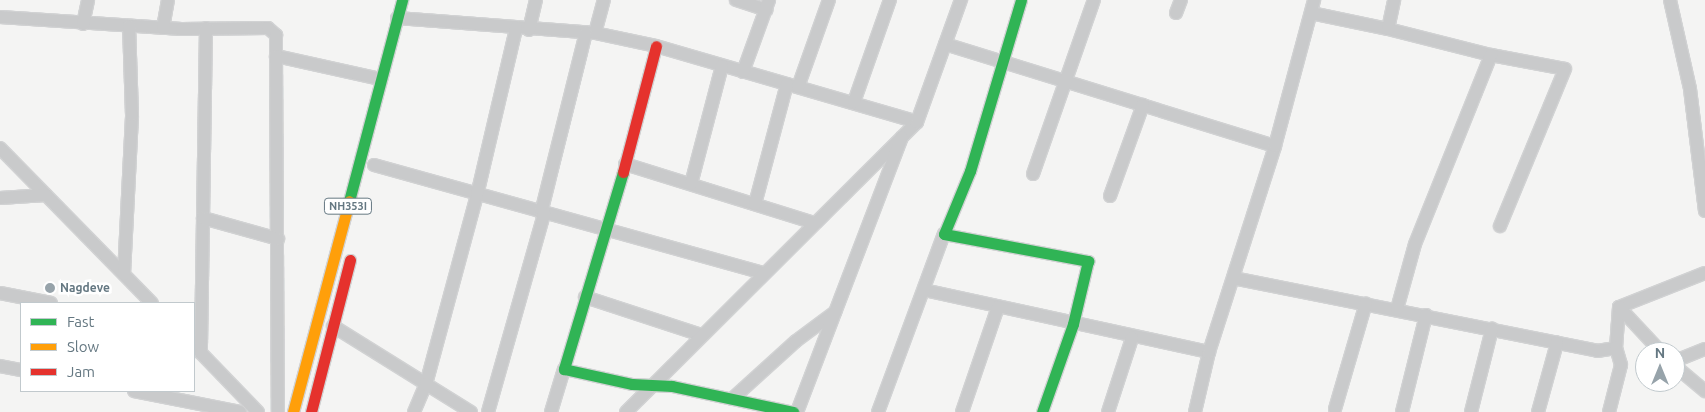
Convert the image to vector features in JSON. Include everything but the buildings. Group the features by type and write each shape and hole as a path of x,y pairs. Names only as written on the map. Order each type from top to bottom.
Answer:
{"main road":[{"name":"NH353I","path":"293,412 402,0"},
{"path":"1021,0 1000,62 970,171 944,234 1088,261 1073,324 1042,412"},
{"path":"411,26 416,7"},
{"path":"656,46 607,232 585,297 564,369 649,386 672,386 793,412"},
{"path":"373,170 378,149"},
{"path":"311,412 352,250"}],"street":[{"path":"83,24 88,0"},
{"path":"163,28 168,0"},
{"path":"414,412 426,384 523,29 536,0"},
{"path":"488,412 590,33 604,0"},
{"path":"736,0 768,5 742,72"},
{"path":"755,204 793,86 829,0"},
{"path":"854,102 890,0"},
{"path":"626,412 701,334 917,122 961,0"},
{"path":"1032,174 1094,0"},
{"path":"1176,13 1181,0"},
{"path":"1195,412 1209,352 1275,146 1314,0"},
{"path":"1388,29 1394,0"},
{"path":"1670,0 1690,89 1705,211"},
{"path":"1311,13 1388,29 1491,55 1566,69 1500,226"},
{"path":"0,17 163,28 271,28 276,35 278,412"},
{"path":"397,18 411,26 590,33 656,46 742,72 854,102 917,122"},
{"path":"124,274 132,115 129,26"},
{"path":"206,28 203,218 197,350 258,412"},
{"path":"945,44 1275,146"},
{"path":"1398,309 1416,244 1491,55"},
{"path":"276,56 381,79"},
{"path":"691,184 722,66"},
{"path":"1110,196 1143,105"},
{"path":"797,412 903,135"},
{"path":"0,148 151,302"},
{"path":"625,164 814,223"},
{"path":"373,170 477,195 763,273"},
{"path":"0,198 46,195"},
{"path":"203,218 278,238"},
{"path":"878,412 944,234"},
{"path":"1619,307 1705,273"},
{"path":"1234,278 1398,309 1598,352 1616,348"},
{"path":"924,290 1132,338 1209,352"},
{"path":"0,293 46,302"},
{"path":"585,297 701,334"},
{"path":"1335,409 1366,303"},
{"path":"962,412 998,307"},
{"path":"1609,412 1621,365 1616,348 1619,307"},
{"path":"1619,307 1652,342"},
{"path":"732,399 796,341 836,312"},
{"path":"1402,412 1426,315"},
{"path":"332,326 471,412"},
{"path":"1471,412 1492,329"},
{"path":"1108,412 1132,338"},
{"path":"1538,412 1557,343"},
{"path":"1685,357 1705,349"},
{"path":"0,366 20,370"},
{"path":"551,412 564,369"},
{"path":"1685,374 1705,391"},
{"path":"139,392 240,412"}],"traffic: fast":[{"path":"349,201 402,0"},
{"path":"1021,0 970,171 944,234 1088,261 1073,324 1042,412"},
{"path":"623,172 564,369 632,384 672,386 793,412"}],"traffic: slow":[{"path":"293,412 349,201"}],"traffic: jam":[{"path":"623,172 656,46"},
{"path":"311,412 350,260"}],"place":[{"name":"Nagdeve","path":"50,288"}]}
